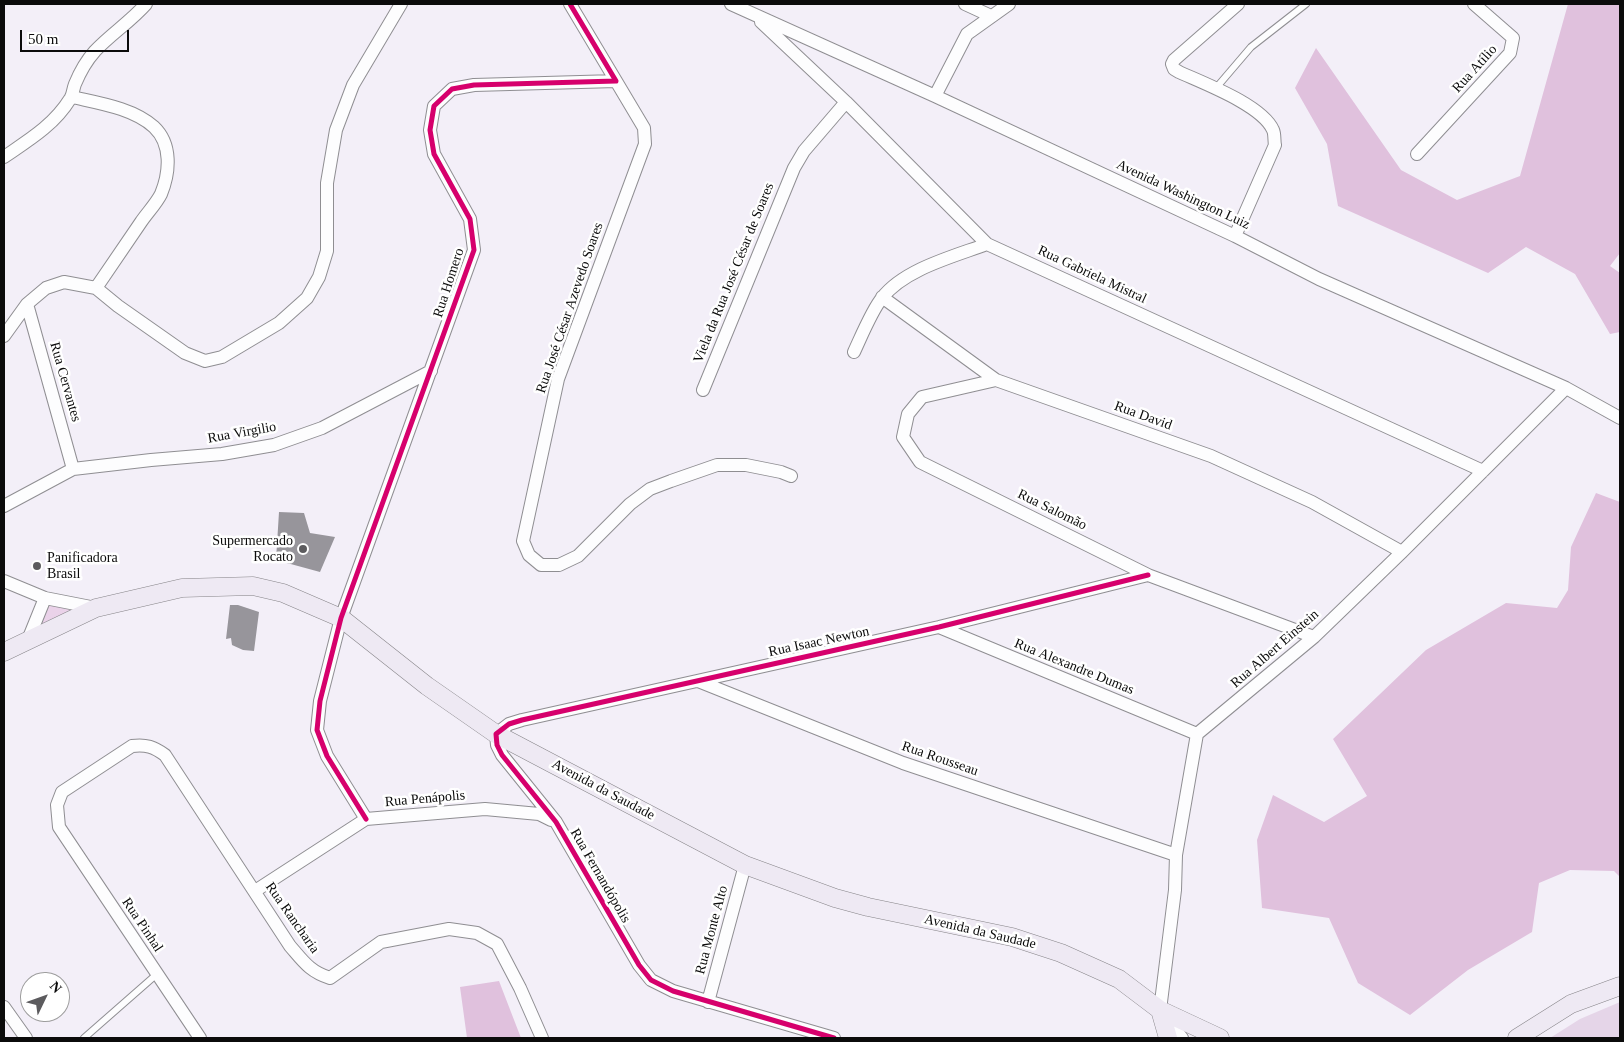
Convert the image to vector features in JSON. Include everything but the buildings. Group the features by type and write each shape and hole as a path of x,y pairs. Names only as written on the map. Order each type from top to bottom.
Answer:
{"main road":[{"name":"Avenida da Saudade","path":"4,652 96,608 182,588 253,586 283,593 342,618 427,686 496,734 745,865 835,898 868,907 1012,937 1061,953 1119,980 1160,1010 1220,1038"},
{"path":"1517,1038 1571,1004 1620,986"},
{"path":"1160,1010 1168,1038"}],"street":[{"path":"4,157 44,129 58,115 72,97 74,86 82,67 95,51 146,4"},
{"path":"4,336 27,304 46,288 64,282 96,288 118,306 185,353 205,361 222,357 279,323 307,298 319,277 327,251 327,182 336,130 353,85 402,4"},
{"path":"570,4 616,81"},
{"name":"Avenida Washington Luiz","path":"731,4 935,96 1235,236 1319,279 1566,388 1620,418"},
{"path":"965,4 991,16"},
{"path":"935,96 967,34 1010,4"},
{"path":"1235,236 1275,145 1273,130 1261,115 1216,88 1179,72 1174,69 1172,64 1174,60 1238,4"},
{"name":"Rua Atílio","path":"1417,154 1510,53 1513,38 1474,4"},
{"name":"Rua Gabriela Mistral","path":"752,14 846,102 987,244 1483,471"},
{"name":"Rua Homero","path":"366,819 327,756 317,730 320,701 342,618 474,250 470,219 434,154 430,130 434,106 452,89 474,85 616,81"},
{"name":"Rua José César Azevedo Soares","path":"616,81 644,128 645,144 558,380 523,542 529,555 541,564 559,565 578,556 630,504 650,489 717,465 746,465 792,476"},
{"path":"72,97 113,107 135,115 153,126 162,136 168,154 166,174 160,194 96,288"},
{"name":"Viela da Rua José César de Soares","path":"703,390 794,168 804,150 846,102"},
{"path":"854,352 882,297 902,280 925,268 987,244"},
{"name":"Rua David","path":"882,297 996,380 1211,456 1312,502 1402,552"},
{"name":"Rua Cervantes","path":"27,304 73,469"},
{"name":"Rua Virgilio","path":"73,469 222,454 274,445 322,428 431,371"},
{"name":"Rua Salomão","path":"996,380 922,397 908,414 903,437 920,462 1148,575 1314,637"},
{"name":"Rua Albert Einstein","path":"1197,734 1314,637 1566,388"},
{"path":"4,506 73,469"},
{"name":"Rua Isaac Newton","path":"496,734 509,724 522,720 939,627 1148,575"},
{"path":"4,581 45,598 96,608"},
{"path":"28,640 45,598"},
{"name":"Rua Alexandre Dumas","path":"939,627 1197,734"},
{"name":"Rua Rousseau","path":"698,680 902,763 1176,854"},
{"name":"Rua Fernandópolis","path":"496,734 497,745 502,755 556,822 639,965 651,980 673,991 834,1038"},
{"path":"1182,1038 1160,1010 1175,890 1176,854 1197,734"},
{"name":"Rua Rancharia","path":"58,827 57,805 62,792 132,746 143,745 156,748 165,756 290,946 309,968 318,974 330,978 381,942 449,929 477,933 497,944 520,988 542,1038"},
{"name":"Rua Penápolis","path":"255,891 366,819 485,808 539,814 556,822"},
{"name":"Rua Pinhal","path":"58,827 200,1038"},
{"name":"Rua Monte Alto","path":"708,1002 745,865"},
{"path":"4,1007 26,1038"}],"lane":[{"path":"1216,88 1251,47 1306,4"},
{"path":"84,1038 157,974"}],"shaded area":[{"path":"1568,4 1620,4 1620,253 1610,266 1620,273 1620,332 1610,334 1575,274 1526,247 1488,273 1338,206 1327,144 1295,88 1316,48 1401,170 1457,200 1520,176"},
{"path":"1596,493 1620,502 1620,877 1614,871 1570,870 1539,883 1532,932 1468,970 1410,1015 1358,983 1329,918 1262,908 1257,840 1273,795 1324,822 1367,796 1333,739 1426,650 1506,603 1557,608 1568,590 1571,547"},
{"path":"43,604 92,609 32,636"},
{"path":"499,981 521,1038 467,1038 460,987"},
{"path":"1620,1002 1620,1038 1550,1038 1580,1019"}],"cycle path":[{"path":"366,819 327,756 317,730 320,701 341,618 474,250 470,219 434,154 430,130 434,106 452,89 474,85 616,81 570,4"},
{"path":"834,1038 673,991 651,980 639,965 556,822 502,755 497,745 496,734 509,724 522,720 939,627 1148,575"}],"place":[{"name":"Supermercado Rocato","path":"303,549"},
{"name":"Panificadora Brasil","path":"37,566"}]}
